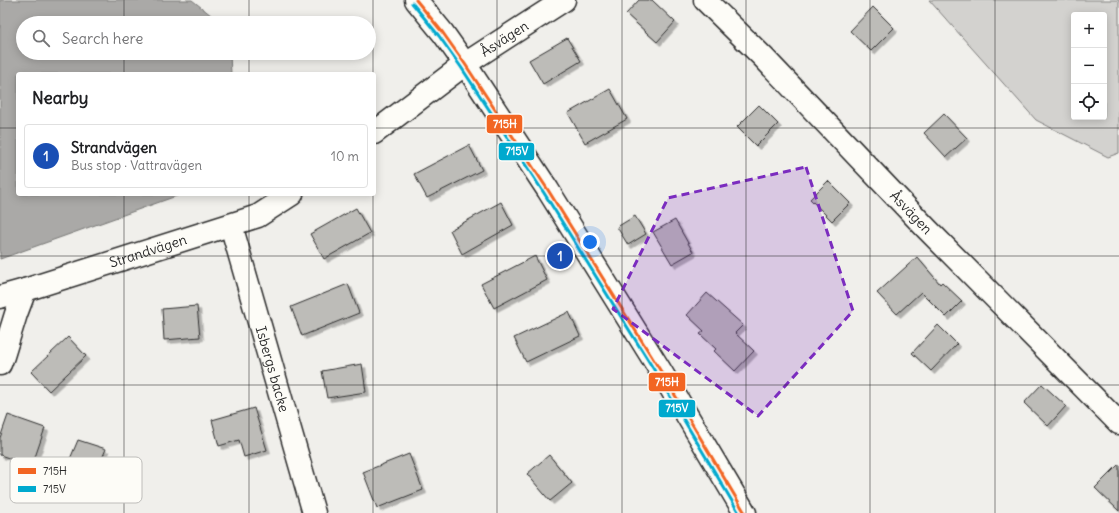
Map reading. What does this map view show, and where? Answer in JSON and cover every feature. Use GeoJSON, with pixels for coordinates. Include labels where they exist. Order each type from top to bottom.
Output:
{"type":"FeatureCollection","features":[{"type":"Feature","properties":{"kind":"street"},"geometry":{"type":"LineString","coordinates":[[416,0],[443,33],[465,64],[548,190],[656,363],[745,513]]}},
{"type":"Feature","properties":{"kind":"street","name":"Åsvägen"},"geometry":{"type":"LineString","coordinates":[[465,64],[564,0]]}},
{"type":"Feature","properties":{"kind":"street","name":"Åsvägen"},"geometry":{"type":"LineString","coordinates":[[705,0],[762,56],[927,229],[1119,423]]}},
{"type":"Feature","properties":{"kind":"street"},"geometry":{"type":"LineString","coordinates":[[376,131],[465,64]]}},
{"type":"Feature","properties":{"kind":"street","name":"Strandvägen"},"geometry":{"type":"LineString","coordinates":[[0,297],[258,216],[289,196]]}},
{"type":"Feature","properties":{"kind":"street","name":"Isbergs backe"},"geometry":{"type":"LineString","coordinates":[[231,225],[314,513]]}},
{"type":"Feature","properties":{"kind":"street"},"geometry":{"type":"LineString","coordinates":[[0,364],[4,356],[16,314],[25,290]]}},
{"type":"Feature","properties":{"kind":"highlighted area"},"geometry":{"type":"Polygon","coordinates":[[[806,167],[853,311],[758,416],[613,309],[668,198],[806,167]]]}},
{"type":"Feature","properties":{"kind":"shaded area"},"geometry":{"type":"Polygon","coordinates":[[[0,0],[192,0],[212,16],[16,16],[16,60],[230,60],[231,72],[16,72],[16,196],[176,196],[0,259],[0,0]]]}},
{"type":"Feature","properties":{"kind":"shaded area"},"geometry":{"type":"Polygon","coordinates":[[[929,0],[1119,0],[1119,153],[1108,157],[1036,120],[929,0]]]}},
{"type":"Feature","properties":{"kind":"building"},"geometry":{"type":"Polygon","coordinates":[[[639,0],[652,0],[675,22],[657,42],[626,14],[639,0]]]}},
{"type":"Feature","properties":{"kind":"building"},"geometry":{"type":"Polygon","coordinates":[[[873,7],[894,28],[871,51],[850,31],[873,7]]]}},
{"type":"Feature","properties":{"kind":"building"},"geometry":{"type":"Polygon","coordinates":[[[567,38],[581,61],[543,84],[529,60],[567,38]]]}},
{"type":"Feature","properties":{"kind":"building"},"geometry":{"type":"Polygon","coordinates":[[[610,89],[627,119],[585,143],[568,113],[610,89]]]}},
{"type":"Feature","properties":{"kind":"building"},"geometry":{"type":"Polygon","coordinates":[[[759,105],[778,124],[756,146],[737,127],[759,105]]]}},
{"type":"Feature","properties":{"kind":"building"},"geometry":{"type":"Polygon","coordinates":[[[944,114],[967,138],[946,157],[924,133],[944,114]]]}},
{"type":"Feature","properties":{"kind":"building"},"geometry":{"type":"Polygon","coordinates":[[[469,145],[482,170],[427,198],[414,174],[469,145]]]}},
{"type":"Feature","properties":{"kind":"building"},"geometry":{"type":"Polygon","coordinates":[[[828,181],[850,203],[832,221],[810,199],[828,181]]]}},
{"type":"Feature","properties":{"kind":"building"},"geometry":{"type":"Polygon","coordinates":[[[501,202],[513,225],[462,254],[450,230],[501,202]]]}},
{"type":"Feature","properties":{"kind":"building"},"geometry":{"type":"Polygon","coordinates":[[[356,208],[370,233],[324,259],[310,234],[356,208]]]}},
{"type":"Feature","properties":{"kind":"building"},"geometry":{"type":"Polygon","coordinates":[[[635,216],[646,234],[628,245],[617,227],[635,216]]]}},
{"type":"Feature","properties":{"kind":"building"},"geometry":{"type":"Polygon","coordinates":[[[675,220],[693,252],[672,264],[653,232],[675,220]]]}},
{"type":"Feature","properties":{"kind":"building"},"geometry":{"type":"Polygon","coordinates":[[[535,256],[547,280],[494,308],[481,284],[535,256]]]}},
{"type":"Feature","properties":{"kind":"building"},"geometry":{"type":"Polygon","coordinates":[[[917,257],[940,284],[942,282],[962,301],[946,317],[921,292],[897,314],[877,293],[917,257]]]}},
{"type":"Feature","properties":{"kind":"building"},"geometry":{"type":"Polygon","coordinates":[[[348,284],[359,313],[302,336],[291,307],[348,284]]]}},
{"type":"Feature","properties":{"kind":"building"},"geometry":{"type":"Polygon","coordinates":[[[707,293],[743,325],[735,333],[754,351],[735,371],[714,351],[716,349],[700,334],[704,331],[687,315],[707,293]]]}},
{"type":"Feature","properties":{"kind":"building"},"geometry":{"type":"Polygon","coordinates":[[[197,306],[200,337],[164,340],[162,309],[197,306]]]}},
{"type":"Feature","properties":{"kind":"building"},"geometry":{"type":"Polygon","coordinates":[[[569,312],[580,336],[526,362],[514,338],[569,312]]]}},
{"type":"Feature","properties":{"kind":"building"},"geometry":{"type":"Polygon","coordinates":[[[938,325],[957,344],[931,371],[912,353],[938,325]]]}},
{"type":"Feature","properties":{"kind":"building"},"geometry":{"type":"Polygon","coordinates":[[[68,337],[86,356],[49,391],[31,372],[68,337]]]}},
{"type":"Feature","properties":{"kind":"building"},"geometry":{"type":"Polygon","coordinates":[[[362,364],[366,392],[327,398],[322,371],[362,364]]]}},
{"type":"Feature","properties":{"kind":"building"},"geometry":{"type":"Polygon","coordinates":[[[1042,384],[1066,406],[1048,426],[1024,403],[1042,384]]]}},
{"type":"Feature","properties":{"kind":"building"},"geometry":{"type":"Polygon","coordinates":[[[254,408],[267,450],[244,457],[239,440],[219,446],[212,420],[254,408]]]}},
{"type":"Feature","properties":{"kind":"building"},"geometry":{"type":"Polygon","coordinates":[[[8,415],[45,428],[35,457],[10,457],[10,458],[0,455],[0,438],[8,415]]]}},
{"type":"Feature","properties":{"kind":"building"},"geometry":{"type":"Polygon","coordinates":[[[78,440],[106,449],[103,457],[71,457],[78,440]]]}},
{"type":"Feature","properties":{"kind":"building"},"geometry":{"type":"Polygon","coordinates":[[[409,454],[423,490],[377,508],[363,472],[409,454]]]}},
{"type":"Feature","properties":{"kind":"building"},"geometry":{"type":"Polygon","coordinates":[[[549,455],[572,483],[550,501],[527,474],[549,455]]]}},
{"type":"Feature","properties":{"kind":"building"},"geometry":{"type":"Polygon","coordinates":[[[1119,464],[1119,511],[1095,488],[1119,464]]]}},
{"type":"Feature","properties":{"kind":"transit line","name":"715H"},"geometry":{"type":"LineString","coordinates":[[416,0],[443,33],[465,64],[548,190],[660,370],[745,513]]}},
{"type":"Feature","properties":{"kind":"transit line","name":"715V"},"geometry":{"type":"LineString","coordinates":[[412,3],[439,36],[461,67],[544,193],[656,373],[739,513]]}},
{"type":"Feature","properties":{"kind":"place","name":"Strandvägen"},"geometry":{"type":"Point","coordinates":[560,256]}}]}
